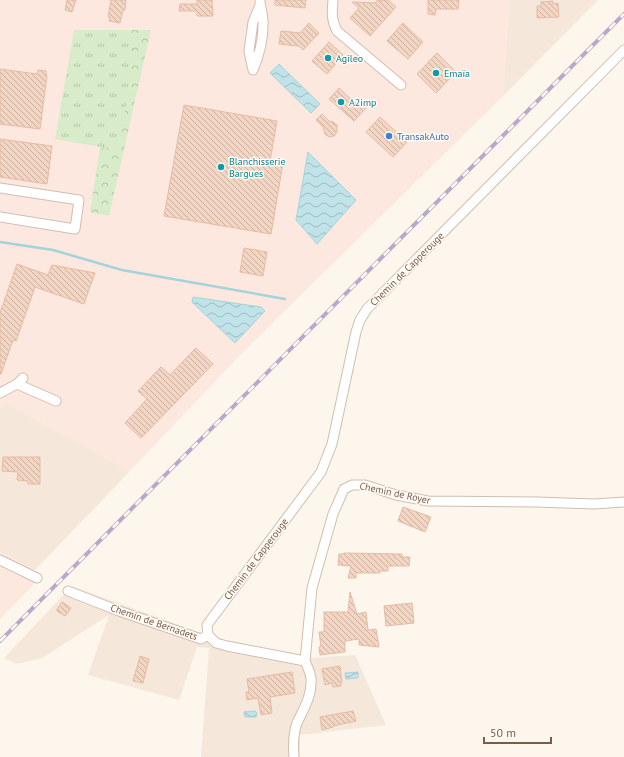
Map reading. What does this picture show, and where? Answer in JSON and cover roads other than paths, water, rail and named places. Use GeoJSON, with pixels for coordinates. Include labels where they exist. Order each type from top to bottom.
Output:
{"type":"FeatureCollection","features":[{"type":"Feature","properties":{"kind":"street"},"geometry":{"type":"LineString","coordinates":[[333,0],[331,14],[337,31],[401,85]]}},
{"type":"Feature","properties":{"kind":"street"},"geometry":{"type":"LineString","coordinates":[[260,3],[264,24],[260,54],[253,70],[249,51],[252,22],[260,3]]}},
{"type":"Feature","properties":{"kind":"street","name":"Chemin de Capperouge"},"geometry":{"type":"LineString","coordinates":[[208,636],[207,626],[321,472],[332,444],[356,332],[360,320],[367,309],[624,50]]}},
{"type":"Feature","properties":{"kind":"street"},"geometry":{"type":"LineString","coordinates":[[0,188],[80,200],[76,228],[0,217]]}},
{"type":"Feature","properties":{"kind":"street"},"geometry":{"type":"LineString","coordinates":[[0,393],[20,381],[56,400]]}},
{"type":"Feature","properties":{"kind":"street","name":"Chemin de Royer"},"geometry":{"type":"LineString","coordinates":[[305,661],[312,588],[333,514],[344,490],[352,485],[365,485],[396,495],[428,501],[594,504],[624,502]]}},
{"type":"Feature","properties":{"kind":"street"},"geometry":{"type":"LineString","coordinates":[[0,560],[37,578]]}},
{"type":"Feature","properties":{"kind":"street","name":"Chemin de Bernadets"},"geometry":{"type":"LineString","coordinates":[[68,591],[119,611],[201,639],[208,636],[216,643],[227,646],[305,661]]}},
{"type":"Feature","properties":{"kind":"street"},"geometry":{"type":"LineString","coordinates":[[294,757],[293,740],[297,724],[307,705],[311,691],[311,677],[305,661]]}},
{"type":"Feature","properties":{"kind":"water"},"geometry":{"type":"Polygon","coordinates":[[[279,64],[320,104],[311,113],[270,73],[279,64]]]}},
{"type":"Feature","properties":{"kind":"water"},"geometry":{"type":"Polygon","coordinates":[[[308,152],[356,200],[317,244],[296,220],[308,152]]]}},
{"type":"Feature","properties":{"kind":"water"},"geometry":{"type":"Polygon","coordinates":[[[193,297],[261,307],[265,311],[235,343],[192,302],[193,297]]]}},
{"type":"Feature","properties":{"kind":"water"},"geometry":{"type":"Polygon","coordinates":[[[358,672],[358,678],[346,679],[345,673],[358,672]]]}},
{"type":"Feature","properties":{"kind":"water"},"geometry":{"type":"Polygon","coordinates":[[[255,711],[257,713],[256,717],[245,717],[244,712],[255,711]]]}},
{"type":"Feature","properties":{"kind":"waterway"},"geometry":{"type":"LineString","coordinates":[[0,242],[53,250],[122,270],[285,299]]}},
{"type":"Feature","properties":{"kind":"railway"},"geometry":{"type":"LineString","coordinates":[[0,641],[624,14]]}},
{"type":"Feature","properties":{"kind":"place","name":"Agileo"},"geometry":{"type":"Point","coordinates":[328,58]}},
{"type":"Feature","properties":{"kind":"place","name":"Emaïa"},"geometry":{"type":"Point","coordinates":[436,73]}},
{"type":"Feature","properties":{"kind":"place","name":"A2imp"},"geometry":{"type":"Point","coordinates":[341,102]}},
{"type":"Feature","properties":{"kind":"place","name":"TransakAuto"},"geometry":{"type":"Point","coordinates":[389,136]}},
{"type":"Feature","properties":{"kind":"place","name":"Blanchisserie Bargues"},"geometry":{"type":"Point","coordinates":[221,167]}}]}
